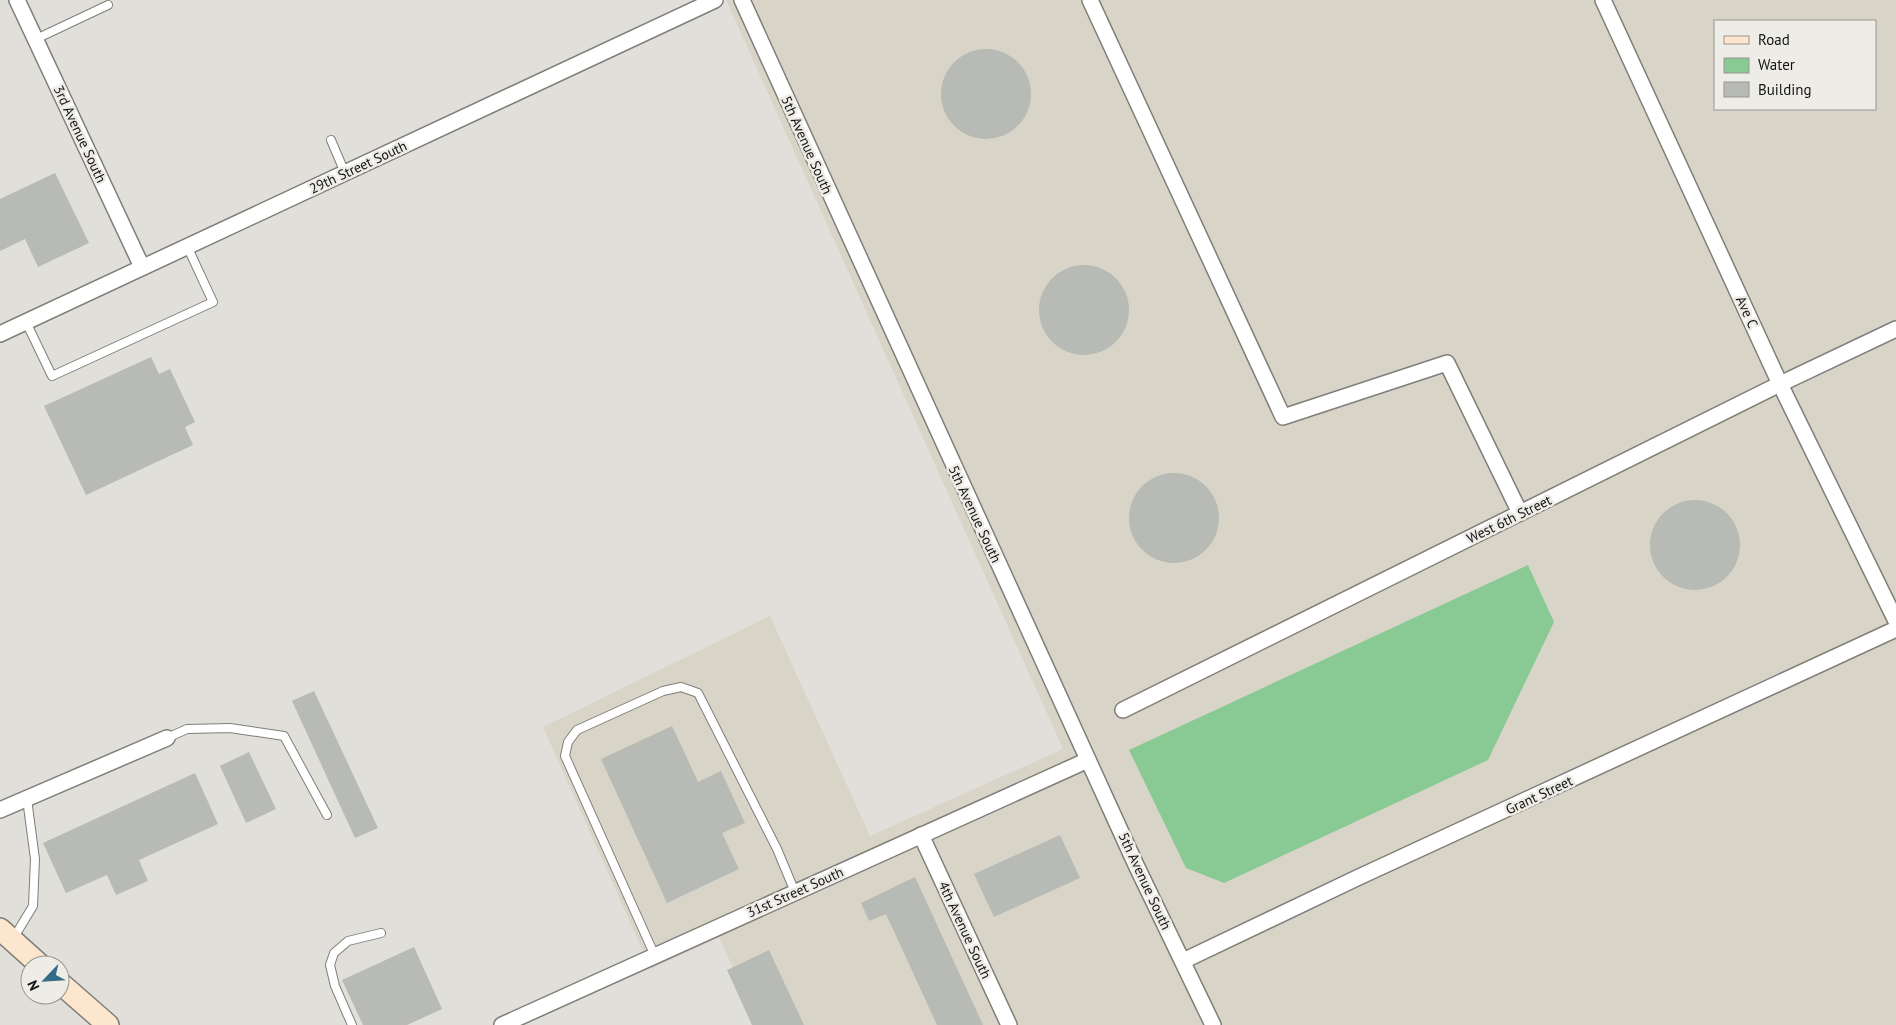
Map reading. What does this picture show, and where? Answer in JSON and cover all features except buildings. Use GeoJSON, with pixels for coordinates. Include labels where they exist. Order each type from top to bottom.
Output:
{"type":"FeatureCollection","features":[{"type":"Feature","properties":{"kind":"main road"},"geometry":{"type":"LineString","coordinates":[[6,935],[29,955]]}},
{"type":"Feature","properties":{"kind":"main road"},"geometry":{"type":"LineString","coordinates":[[70,992],[108,1025]]}},
{"type":"Feature","properties":{"kind":"street","name":"3rd Avenue South"},"geometry":{"type":"LineString","coordinates":[[18,0],[142,267]]}},
{"type":"Feature","properties":{"kind":"street","name":"29th Street South"},"geometry":{"type":"LineString","coordinates":[[0,334],[716,0]]}},
{"type":"Feature","properties":{"kind":"street","name":"5th Avenue South"},"geometry":{"type":"LineString","coordinates":[[742,0],[1088,760],[1213,1025]]}},
{"type":"Feature","properties":{"kind":"street"},"geometry":{"type":"LineString","coordinates":[[1090,0],[1283,417],[1447,362],[1520,513]]}},
{"type":"Feature","properties":{"kind":"street","name":"Ave C"},"geometry":{"type":"LineString","coordinates":[[1603,0],[1780,384],[1896,621]]}},
{"type":"Feature","properties":{"kind":"street","name":"West 6th Street"},"geometry":{"type":"LineString","coordinates":[[1123,710],[1780,384],[1896,329]]}},
{"type":"Feature","properties":{"kind":"street","name":"Grant Street"},"geometry":{"type":"LineString","coordinates":[[1183,962],[1359,877],[1896,628]]}},
{"type":"Feature","properties":{"kind":"street"},"geometry":{"type":"LineString","coordinates":[[0,810],[167,738]]}},
{"type":"Feature","properties":{"kind":"street","name":"31st Street South"},"geometry":{"type":"LineString","coordinates":[[502,1025],[1088,760]]}},
{"type":"Feature","properties":{"kind":"street","name":"4th Avenue South"},"geometry":{"type":"LineString","coordinates":[[920,835],[1009,1025]]}},
{"type":"Feature","properties":{"kind":"lane"},"geometry":{"type":"LineString","coordinates":[[36,39],[108,5]]}},
{"type":"Feature","properties":{"kind":"lane"},"geometry":{"type":"LineString","coordinates":[[331,140],[345,173]]}},
{"type":"Feature","properties":{"kind":"lane"},"geometry":{"type":"LineString","coordinates":[[26,322],[52,376],[213,302],[187,246]]}},
{"type":"Feature","properties":{"kind":"lane"},"geometry":{"type":"LineString","coordinates":[[655,956],[565,756],[568,742],[577,730],[663,691],[681,687],[698,693],[777,849],[795,892]]}},
{"type":"Feature","properties":{"kind":"lane"},"geometry":{"type":"LineString","coordinates":[[167,738],[187,729],[230,728],[284,736],[327,815]]}},
{"type":"Feature","properties":{"kind":"lane"},"geometry":{"type":"LineString","coordinates":[[6,935],[33,906],[35,859],[27,799]]}},
{"type":"Feature","properties":{"kind":"lane"},"geometry":{"type":"LineString","coordinates":[[352,1025],[335,986],[330,965],[334,954],[348,941],[381,933]]}},
{"type":"Feature","properties":{"kind":"shaded area"},"geometry":{"type":"Polygon","coordinates":[[[726,0],[1896,0],[1896,1025],[759,1025],[719,937],[651,969],[543,727],[770,616],[870,836],[1063,749],[726,0]]]}},
{"type":"Feature","properties":{"kind":"water"},"geometry":{"type":"Polygon","coordinates":[[[1528,565],[1554,622],[1488,760],[1224,883],[1186,868],[1129,750],[1528,565]]]}}]}
